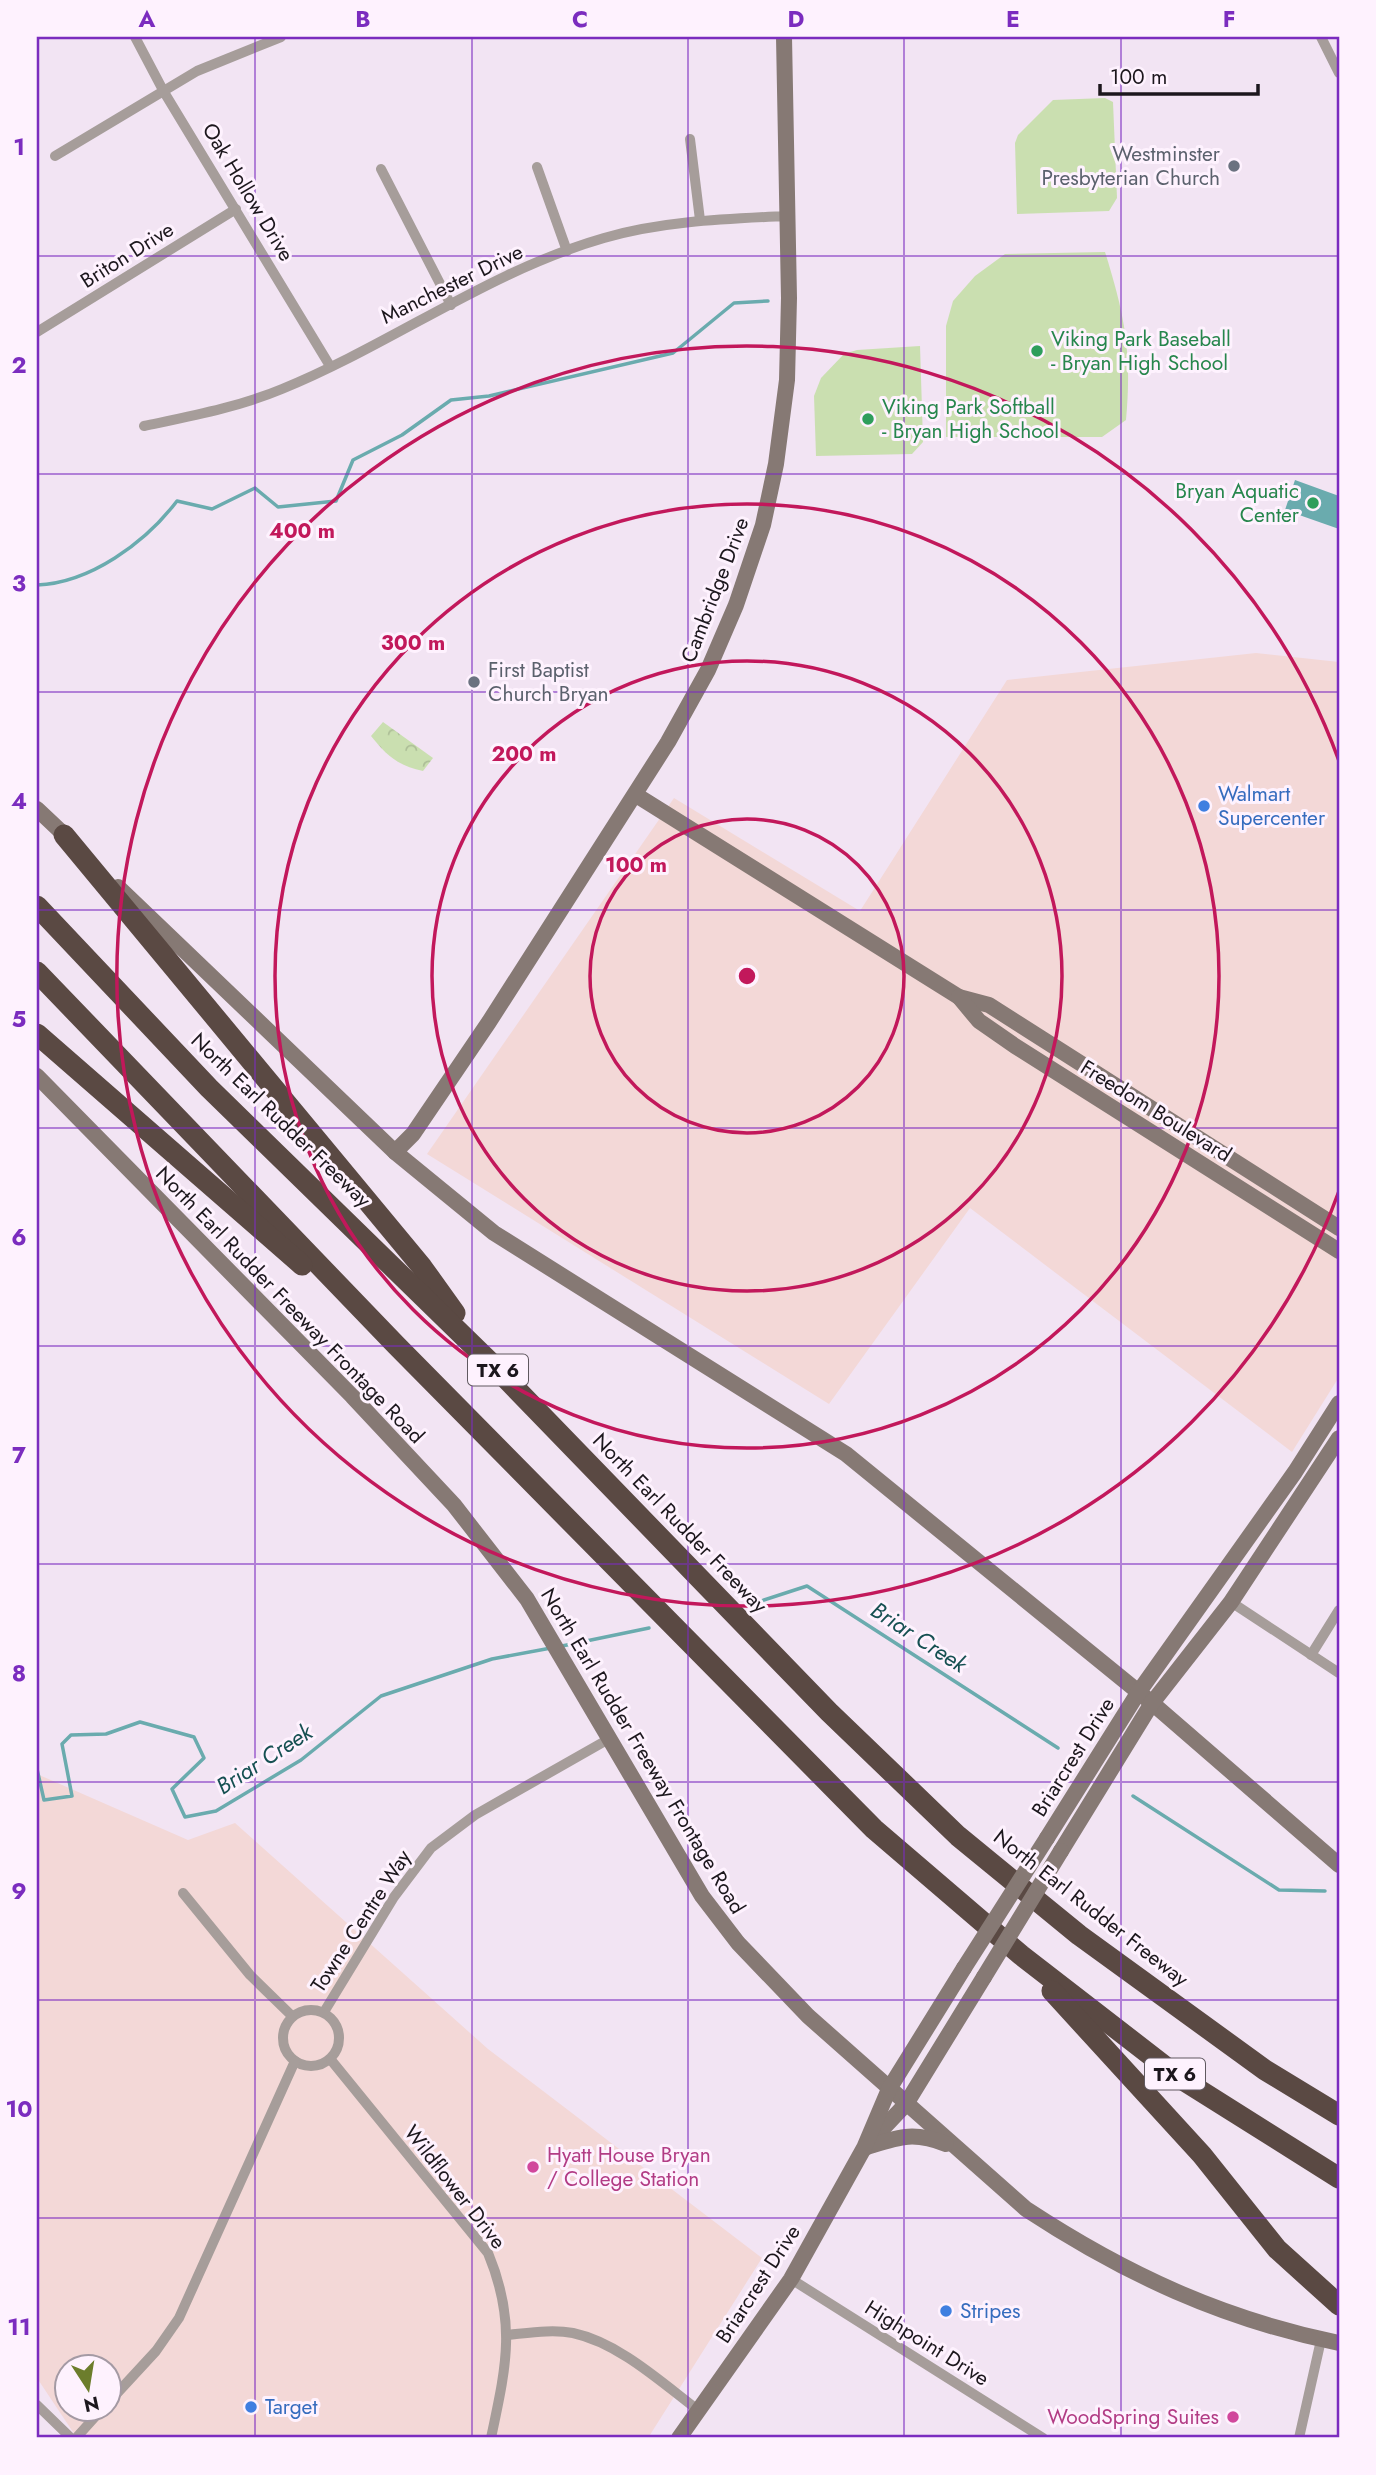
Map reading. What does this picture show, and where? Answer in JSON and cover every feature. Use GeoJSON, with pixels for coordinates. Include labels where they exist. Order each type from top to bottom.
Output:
{"type":"FeatureCollection","features":[{"type":"Feature","properties":{"kind":"highway"},"geometry":{"type":"LineString","coordinates":[[64,835],[422,1267],[491,1363]]}},
{"type":"Feature","properties":{"kind":"highway","name":"North Earl Rudder Freeway"},"geometry":{"type":"LineString","coordinates":[[37,906],[209,1088],[491,1363],[829,1712],[958,1836],[1090,1943],[1265,2070],[1339,2115]]}},
{"type":"Feature","properties":{"kind":"highway","name":"TX 6"},"geometry":{"type":"LineString","coordinates":[[37,972],[396,1345],[874,1829],[1021,1955],[1180,2078],[1339,2178]]}},
{"type":"Feature","properties":{"kind":"highway"},"geometry":{"type":"LineString","coordinates":[[37,1034],[396,1345]]}},
{"type":"Feature","properties":{"kind":"highway"},"geometry":{"type":"LineString","coordinates":[[1021,1955],[1202,2155],[1278,2249],[1339,2305]]}},
{"type":"Feature","properties":{"kind":"main road","name":"Cambridge Drive"},"geometry":{"type":"LineString","coordinates":[[395,1152],[412,1134],[481,1033],[636,794],[708,670],[736,605],[763,525],[776,464],[787,380],[784,37]]}},
{"type":"Feature","properties":{"kind":"main road","name":"Freedom Boulevard"},"geometry":{"type":"LineString","coordinates":[[636,794],[958,997],[979,1021],[1339,1251]]}},
{"type":"Feature","properties":{"kind":"main road"},"geometry":{"type":"LineString","coordinates":[[37,809],[395,1152],[494,1233],[846,1454],[1152,1703],[1339,1865]]}},
{"type":"Feature","properties":{"kind":"main road","name":"Freedom Boulevard"},"geometry":{"type":"LineString","coordinates":[[958,997],[989,1005],[1339,1228]]}},
{"type":"Feature","properties":{"kind":"main road"},"geometry":{"type":"LineString","coordinates":[[1078,1086],[1089,1069]]}},
{"type":"Feature","properties":{"kind":"main road","name":"North Earl Rudder Freeway Frontage Road"},"geometry":{"type":"LineString","coordinates":[[37,1076],[352,1396],[454,1505],[527,1599],[567,1665],[607,1740],[702,1896],[738,1943],[808,2016],[1026,2209],[1122,2267],[1197,2302],[1321,2340],[1339,2343]]}},
{"type":"Feature","properties":{"kind":"main road"},"geometry":{"type":"LineString","coordinates":[[1170,1144],[1180,1127]]}},
{"type":"Feature","properties":{"kind":"main road"},"geometry":{"type":"LineString","coordinates":[[1248,1194],[1259,1177]]}},
{"type":"Feature","properties":{"kind":"main road","name":"Briarcrest Drive"},"geometry":{"type":"LineString","coordinates":[[679,2438],[791,2279],[864,2148],[890,2089],[1138,1693],[1295,1472],[1339,1403]]}},
{"type":"Feature","properties":{"kind":"main road","name":"Briarcrest Drive"},"geometry":{"type":"LineString","coordinates":[[864,2148],[906,2104],[1152,1703],[1231,1602],[1339,1438]]}},
{"type":"Feature","properties":{"kind":"main road"},"geometry":{"type":"LineString","coordinates":[[864,2148],[904,2136],[924,2135],[957,2148]]}},
{"type":"Feature","properties":{"kind":"street","name":"Oak Hollow Drive"},"geometry":{"type":"LineString","coordinates":[[135,37],[164,92],[330,366]]}},
{"type":"Feature","properties":{"kind":"street"},"geometry":{"type":"LineString","coordinates":[[55,156],[221,59],[281,37]]}},
{"type":"Feature","properties":{"kind":"street"},"geometry":{"type":"LineString","coordinates":[[1321,37],[1339,73]]}},
{"type":"Feature","properties":{"kind":"street"},"geometry":{"type":"LineString","coordinates":[[690,139],[700,220]]}},
{"type":"Feature","properties":{"kind":"street"},"geometry":{"type":"LineString","coordinates":[[537,167],[567,251]]}},
{"type":"Feature","properties":{"kind":"street"},"geometry":{"type":"LineString","coordinates":[[381,169],[451,304]]}},
{"type":"Feature","properties":{"kind":"street","name":"Briton Drive"},"geometry":{"type":"LineString","coordinates":[[38,333],[236,209]]}},
{"type":"Feature","properties":{"kind":"street","name":"Manchester Drive"},"geometry":{"type":"LineString","coordinates":[[144,426],[261,397],[330,366],[451,304],[567,251],[604,238],[700,220],[787,216]]}},
{"type":"Feature","properties":{"kind":"street"},"geometry":{"type":"LineString","coordinates":[[1231,1602],[1339,1673]]}},
{"type":"Feature","properties":{"kind":"street"},"geometry":{"type":"LineString","coordinates":[[1311,1655],[1339,1610]]}},
{"type":"Feature","properties":{"kind":"street","name":"Towne Centre Way"},"geometry":{"type":"LineString","coordinates":[[324,2012],[394,1897],[432,1848],[475,1815],[607,1740]]}},
{"type":"Feature","properties":{"kind":"street"},"geometry":{"type":"LineString","coordinates":[[183,1893],[243,1967],[292,2016]]}},
{"type":"Feature","properties":{"kind":"street"},"geometry":{"type":"LineString","coordinates":[[303,2010],[324,2012],[333,2020],[339,2037],[331,2060],[317,2067],[295,2060],[287,2052],[284,2026],[292,2016],[303,2010]]}},
{"type":"Feature","properties":{"kind":"street"},"geometry":{"type":"LineString","coordinates":[[122,2388],[156,2351],[179,2318],[295,2060]]}},
{"type":"Feature","properties":{"kind":"street","name":"Wildflower Drive"},"geometry":{"type":"LineString","coordinates":[[331,2060],[488,2253],[496,2273],[508,2335],[504,2378],[491,2438]]}},
{"type":"Feature","properties":{"kind":"street","name":"Highpoint Drive"},"geometry":{"type":"LineString","coordinates":[[791,2279],[1042,2438]]}},
{"type":"Feature","properties":{"kind":"street"},"geometry":{"type":"LineString","coordinates":[[508,2335],[573,2333],[597,2343],[646,2371],[698,2410]]}},
{"type":"Feature","properties":{"kind":"street"},"geometry":{"type":"LineString","coordinates":[[1299,2438],[1321,2340]]}},
{"type":"Feature","properties":{"kind":"street"},"geometry":{"type":"LineString","coordinates":[[37,2405],[73,2438],[90,2422]]}},
{"type":"Feature","properties":{"kind":"shaded area"},"geometry":{"type":"Polygon","coordinates":[[[1256,653],[1339,662],[1339,1377],[1292,1452],[970,1208],[829,1404],[427,1154],[674,798],[860,911],[1007,680],[1256,653]]]}},
{"type":"Feature","properties":{"kind":"shaded area"},"geometry":{"type":"Polygon","coordinates":[[[37,1774],[188,1840],[235,1823],[488,2049],[762,2258],[648,2438],[77,2438],[66,2422],[122,2422],[122,2352],[52,2352],[52,2400],[37,2378],[37,1774]]]}},
{"type":"Feature","properties":{"kind":"green space"},"geometry":{"type":"Polygon","coordinates":[[[1105,98],[1113,102],[1117,198],[1109,211],[1017,214],[1015,143],[1018,135],[1053,100],[1105,98]]]}},
{"type":"Feature","properties":{"kind":"green space","name":"Viking Park Baseball - Bryan High School"},"geometry":{"type":"Polygon","coordinates":[[[1105,252],[1118,296],[1125,335],[1128,374],[1126,420],[1102,437],[946,437],[946,326],[953,301],[975,276],[1005,254],[1105,252]]]}},
{"type":"Feature","properties":{"kind":"green space","name":"Viking Park Softball - Bryan High School"},"geometry":{"type":"Polygon","coordinates":[[[920,346],[923,442],[912,454],[816,456],[814,396],[821,378],[844,354],[857,350],[920,346]]]}},
{"type":"Feature","properties":{"kind":"green space"},"geometry":{"type":"Polygon","coordinates":[[[383,722],[433,758],[423,771],[393,759],[371,736],[383,722]]]}},
{"type":"Feature","properties":{"kind":"water","name":"Bryan Aquatic Center"},"geometry":{"type":"Polygon","coordinates":[[[1295,480],[1339,496],[1339,529],[1285,510],[1295,480]]]}},
{"type":"Feature","properties":{"kind":"waterway"},"geometry":{"type":"LineString","coordinates":[[37,585],[77,577],[115,558],[149,532],[177,501],[212,509],[255,488],[278,507],[336,501],[353,460],[402,435],[451,400],[489,396],[673,353],[734,303],[768,301]]}},
{"type":"Feature","properties":{"kind":"waterway","name":"Briar Creek"},"geometry":{"type":"LineString","coordinates":[[755,1603],[807,1586],[1058,1748]]}},
{"type":"Feature","properties":{"kind":"waterway","name":"Briar Creek"},"geometry":{"type":"LineString","coordinates":[[562,1646],[649,1628]]}},
{"type":"Feature","properties":{"kind":"waterway","name":"Briar Creek"},"geometry":{"type":"LineString","coordinates":[[37,1769],[44,1800],[72,1796],[62,1744],[71,1735],[106,1734],[140,1722],[194,1737],[204,1758],[172,1789],[185,1817],[216,1811],[301,1760],[381,1696],[492,1659],[551,1648]]}},
{"type":"Feature","properties":{"kind":"waterway","name":"Briar Creek"},"geometry":{"type":"LineString","coordinates":[[1133,1796],[1279,1890],[1325,1891]]}},
{"type":"Feature","properties":{"kind":"place","name":"Westminster Presbyterian Church"},"geometry":{"type":"Point","coordinates":[1234,166]}},
{"type":"Feature","properties":{"kind":"place","name":"Viking Park Baseball - Bryan High School"},"geometry":{"type":"Point","coordinates":[1037,351]}},
{"type":"Feature","properties":{"kind":"place","name":"Viking Park Softball - Bryan High School"},"geometry":{"type":"Point","coordinates":[868,419]}},
{"type":"Feature","properties":{"kind":"place","name":"Bryan Aquatic Center"},"geometry":{"type":"Point","coordinates":[1313,503]}},
{"type":"Feature","properties":{"kind":"place","name":"First Baptist Church Bryan"},"geometry":{"type":"Point","coordinates":[474,682]}},
{"type":"Feature","properties":{"kind":"place","name":"Walmart Supercenter"},"geometry":{"type":"Point","coordinates":[1204,806]}},
{"type":"Feature","properties":{"kind":"place","name":"Hyatt House Bryan / College Station"},"geometry":{"type":"Point","coordinates":[533,2167]}},
{"type":"Feature","properties":{"kind":"place","name":"Stripes"},"geometry":{"type":"Point","coordinates":[946,2311]}},
{"type":"Feature","properties":{"kind":"place","name":"Target"},"geometry":{"type":"Point","coordinates":[251,2407]}},
{"type":"Feature","properties":{"kind":"place","name":"WoodSpring Suites"},"geometry":{"type":"Point","coordinates":[1233,2417]}}]}
